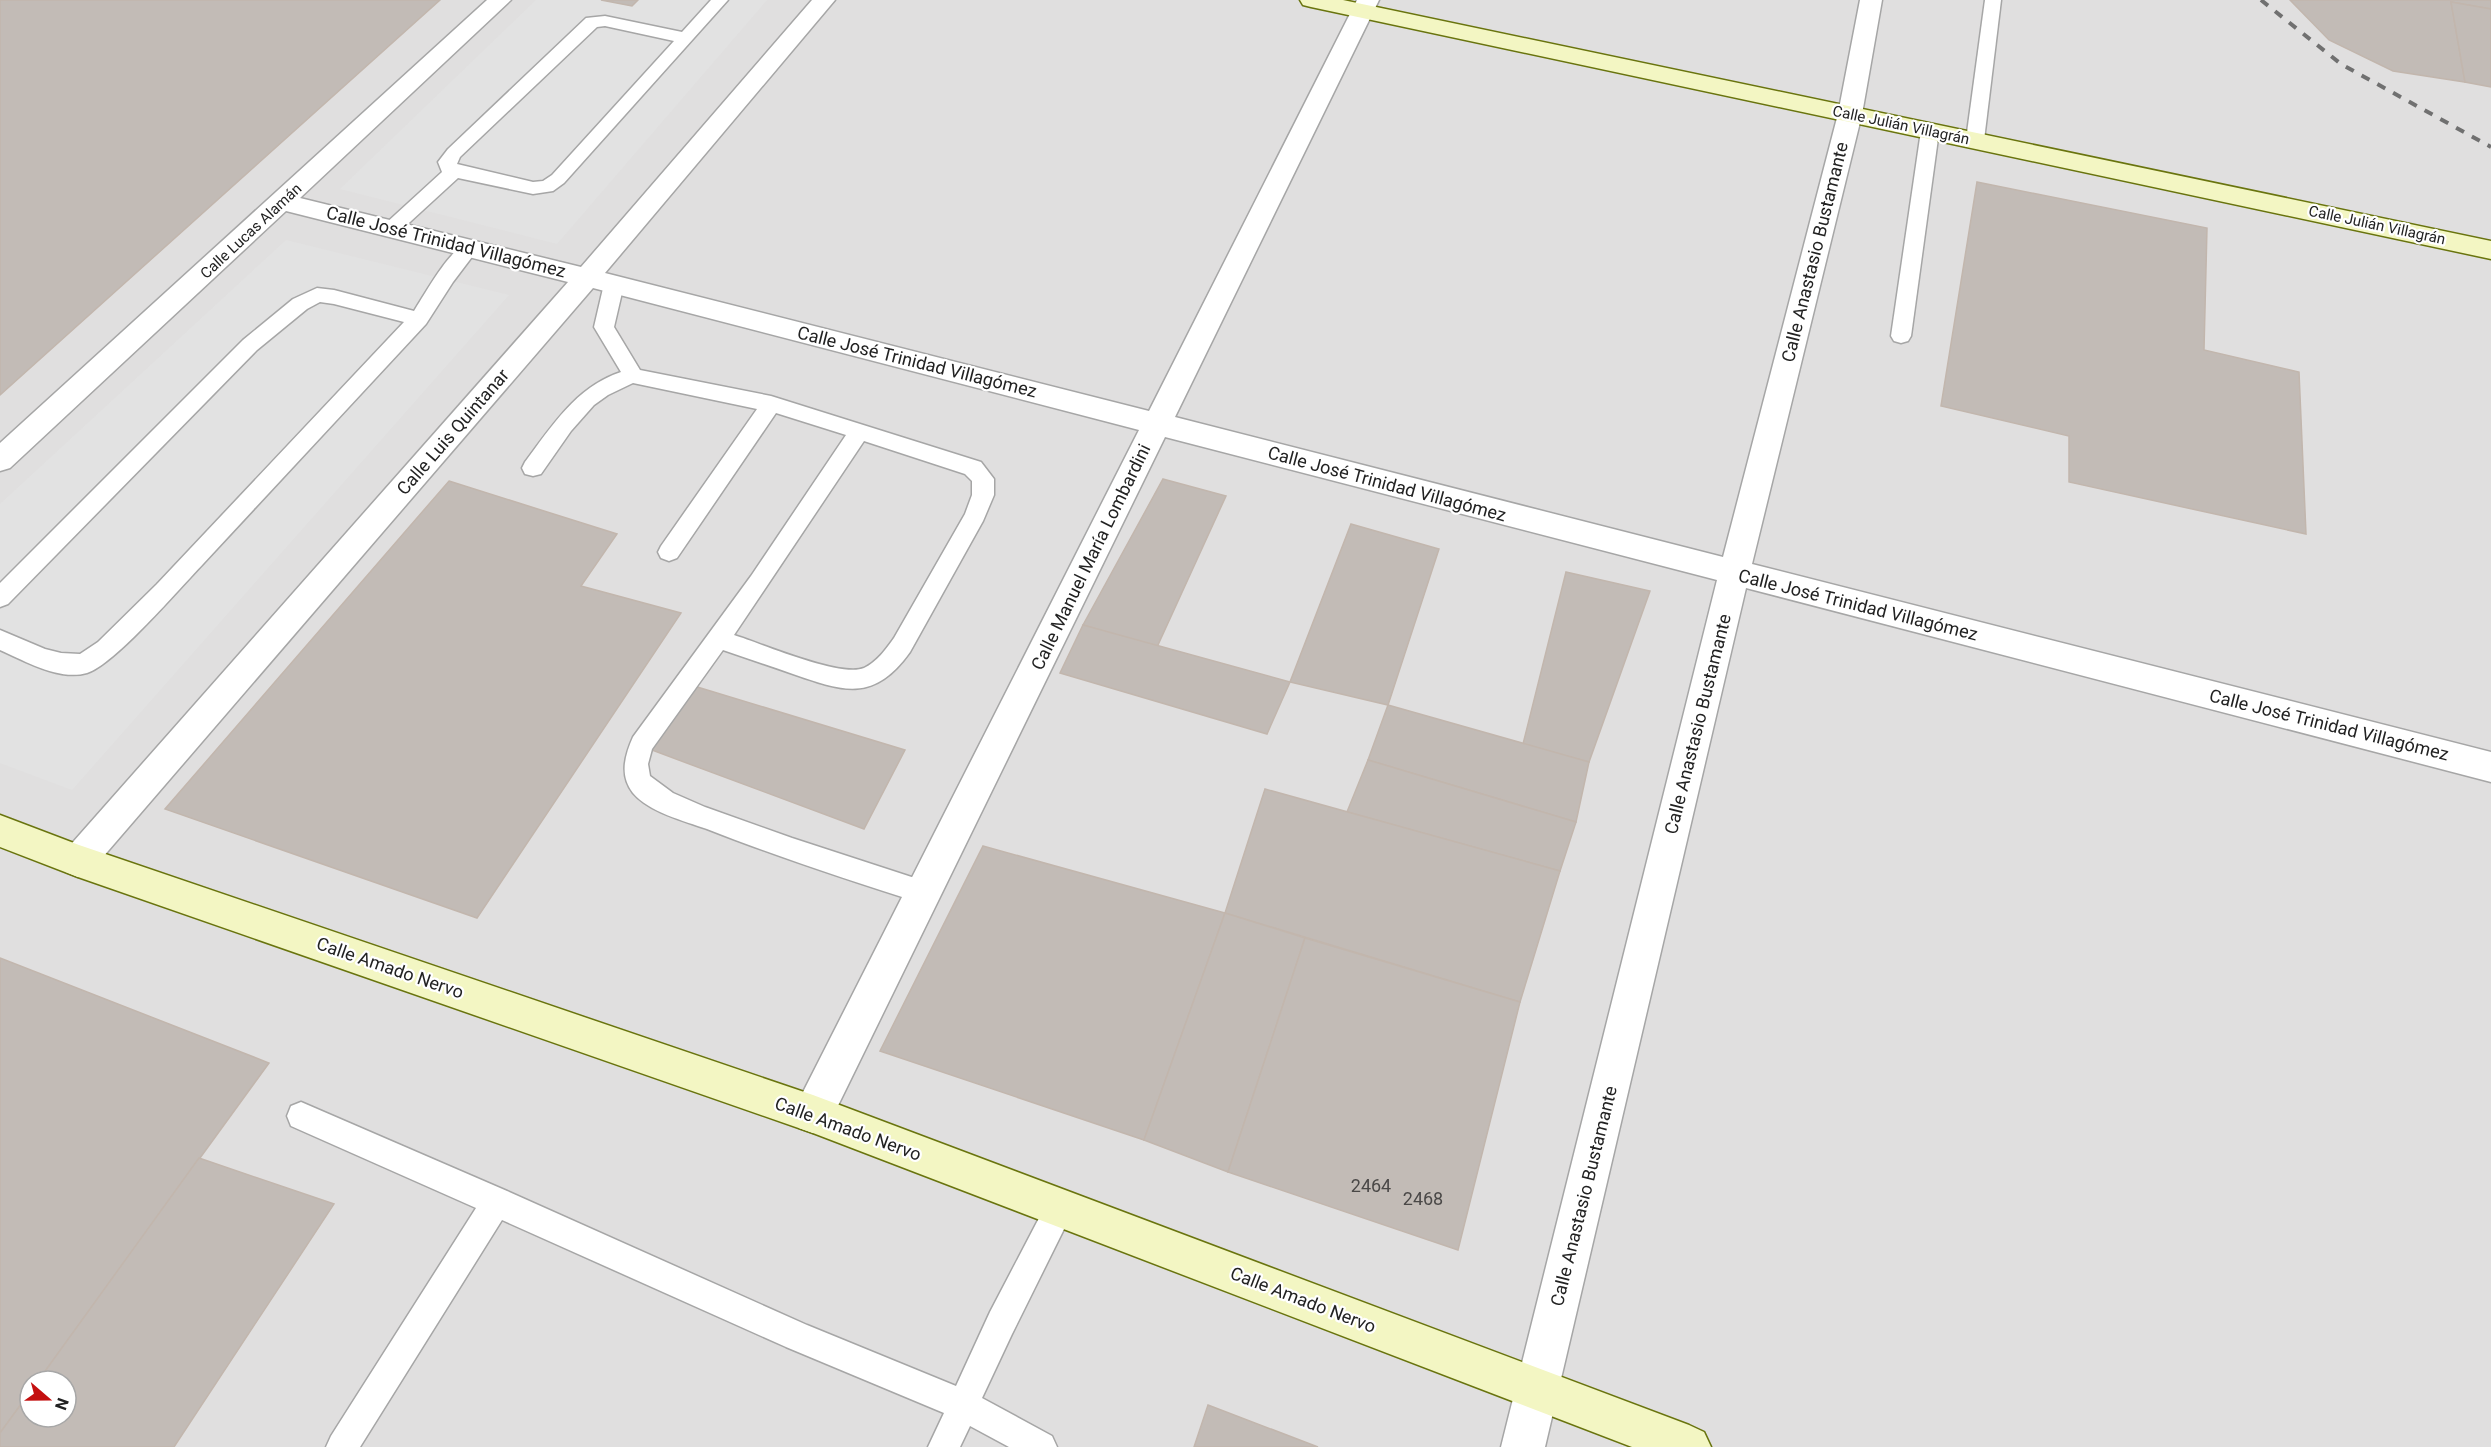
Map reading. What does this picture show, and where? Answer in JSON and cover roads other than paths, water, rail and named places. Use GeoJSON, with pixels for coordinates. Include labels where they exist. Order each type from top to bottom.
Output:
{"type":"FeatureCollection","features":[{"type":"Feature","properties":{"kind":"street","name":"Calle Lucas Alamán"},"geometry":{"type":"LineString","coordinates":[[0,460],[500,0]]}},
{"type":"Feature","properties":{"kind":"street","name":"Calle Luis Quintanar"},"geometry":{"type":"LineString","coordinates":[[78,861],[601,281],[824,0]]}},
{"type":"Feature","properties":{"kind":"street","name":"Calle Julián Villagrán"},"geometry":{"type":"LineString","coordinates":[[1311,0],[1365,6],[1850,114],[2491,250]]}},
{"type":"Feature","properties":{"kind":"street","name":"Calle Anastasio Bustamante"},"geometry":{"type":"LineString","coordinates":[[1523,1447],[1734,574],[1850,114],[1871,0]]}},
{"type":"Feature","properties":{"kind":"street","name":"Calle Manuel María Lombardini"},"geometry":{"type":"LineString","coordinates":[[813,1114],[1365,6]]}},
{"type":"Feature","properties":{"kind":"street","name":"Calle José Trinidad Villagómez"},"geometry":{"type":"LineString","coordinates":[[283,202],[601,281],[2491,767]]}},
{"type":"Feature","properties":{"kind":"street","name":"Calle Amado Nervo"},"geometry":{"type":"LineString","coordinates":[[0,831],[78,861],[813,1114],[1689,1447]]}},
{"type":"Feature","properties":{"kind":"lane"},"geometry":{"type":"LineString","coordinates":[[685,38],[605,21],[592,22],[454,153],[447,162],[448,167],[454,171],[533,188],[547,187],[558,179],[720,0]]}},
{"type":"Feature","properties":{"kind":"lane"},"geometry":{"type":"LineString","coordinates":[[1975,140],[1993,0]]}},
{"type":"Feature","properties":{"kind":"lane"},"geometry":{"type":"LineString","coordinates":[[1901,336],[1930,131]]}},
{"type":"Feature","properties":{"kind":"lane"},"geometry":{"type":"LineString","coordinates":[[391,229],[454,171]]}},
{"type":"Feature","properties":{"kind":"lane"},"geometry":{"type":"LineString","coordinates":[[0,640],[41,658],[61,663],[84,664],[106,649],[157,599],[419,319],[446,277],[468,249]]}},
{"type":"Feature","properties":{"kind":"lane"},"geometry":{"type":"LineString","coordinates":[[601,281],[604,327],[633,376]]}},
{"type":"Feature","properties":{"kind":"lane"},"geometry":{"type":"LineString","coordinates":[[0,598],[250,345],[300,304],[317,295],[334,297],[419,319]]}},
{"type":"Feature","properties":{"kind":"lane"},"geometry":{"type":"LineString","coordinates":[[533,468],[584,403],[598,390],[615,380],[633,376],[771,404],[951,460],[973,468],[983,479],[983,495],[975,515],[902,645],[891,660],[874,674],[857,680],[835,679],[719,639]]}},
{"type":"Feature","properties":{"kind":"lane"},"geometry":{"type":"LineString","coordinates":[[669,552],[771,404]]}},
{"type":"Feature","properties":{"kind":"lane"},"geometry":{"type":"LineString","coordinates":[[858,432],[719,639],[642,744],[635,763],[641,784],[663,800],[781,847],[924,892]]}},
{"type":"Feature","properties":{"kind":"lane"},"geometry":{"type":"LineString","coordinates":[[301,1116],[723,1303],[963,1405],[1041,1447]]}},
{"type":"Feature","properties":{"kind":"lane"},"geometry":{"type":"LineString","coordinates":[[342,1447],[497,1201]]}},
{"type":"Feature","properties":{"kind":"lane"},"geometry":{"type":"LineString","coordinates":[[944,1447],[1059,1209]]}},
{"type":"Feature","properties":{"kind":"railway"},"geometry":{"type":"LineString","coordinates":[[2261,0],[2341,64],[2491,147]]}}]}
